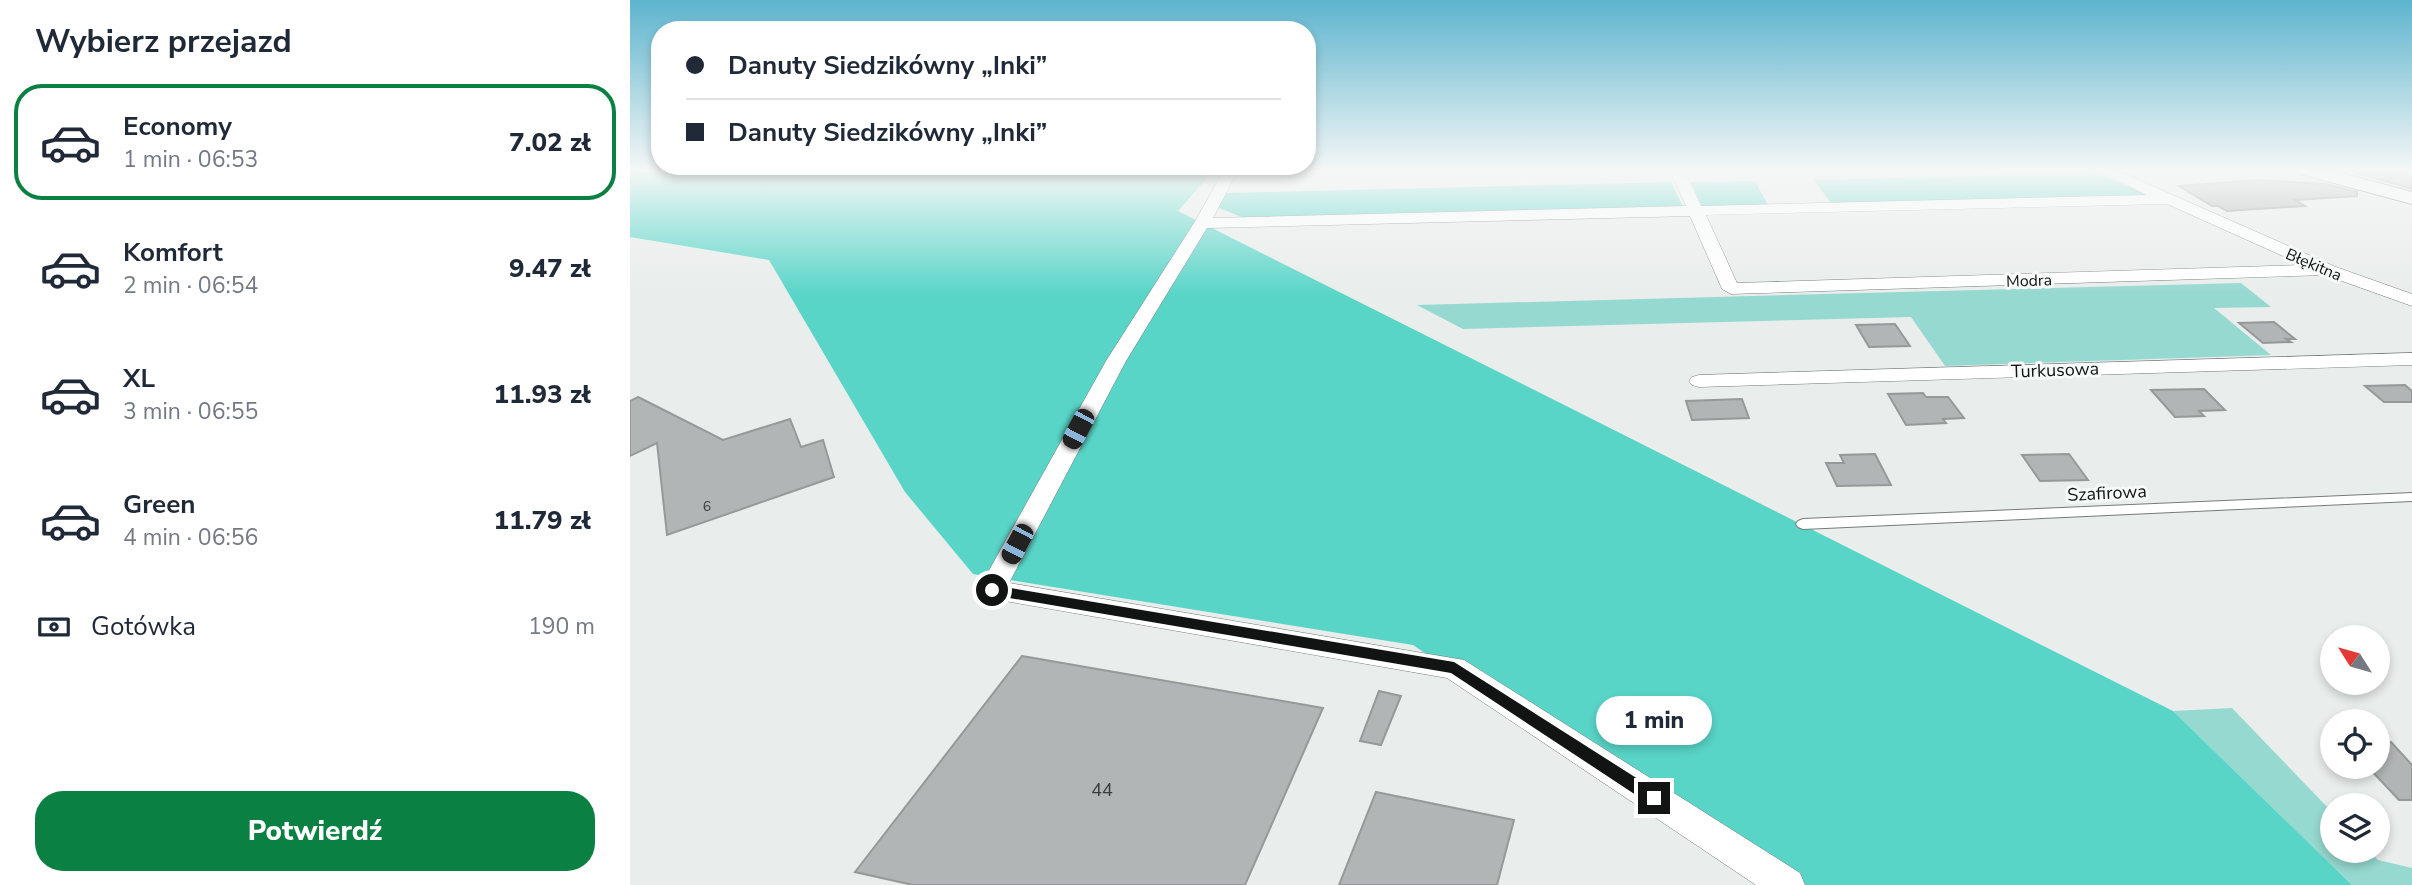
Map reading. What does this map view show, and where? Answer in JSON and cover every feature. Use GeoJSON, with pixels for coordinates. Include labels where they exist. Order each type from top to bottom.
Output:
{"type":"FeatureCollection","features":[{"type":"Feature","properties":{"kind":"street"},"geometry":{"type":"LineString","coordinates":[[1208,211],[1115,360],[992,590],[1454,668],[1787,885]]}},
{"type":"Feature","properties":{"kind":"street"},"geometry":{"type":"LineString","coordinates":[[1202,223],[1683,211]]}},
{"type":"Feature","properties":{"kind":"street","name":"Modra"},"geometry":{"type":"LineString","coordinates":[[1695,211],[1731,289],[2327,270]]}},
{"type":"Feature","properties":{"kind":"street","name":"Błękitna"},"geometry":{"type":"LineString","coordinates":[[2196,211],[2327,270],[2412,300]]}},
{"type":"Feature","properties":{"kind":"street","name":"Turkusowa"},"geometry":{"type":"LineString","coordinates":[[1699,381],[2412,359]]}},
{"type":"Feature","properties":{"kind":"lane","name":"Szafirowa"},"geometry":{"type":"LineString","coordinates":[[1802,524],[2412,497]]}},
{"type":"Feature","properties":{"kind":"shaded area"},"geometry":{"type":"Polygon","coordinates":[[[630,211],[1179,211],[2173,711],[2320,854],[2320,863],[2329,863],[2352,885],[1768,885],[1413,645],[973,574],[905,492],[769,260],[630,237],[630,211]]]}},
{"type":"Feature","properties":{"kind":"shaded area"},"geometry":{"type":"Polygon","coordinates":[[[1228,211],[1511,211],[1244,218],[1228,211]]]}},
{"type":"Feature","properties":{"kind":"shaded area"},"geometry":{"type":"Polygon","coordinates":[[[2241,283],[2271,307],[2214,308],[2271,355],[1945,366],[1911,317],[1463,329],[1417,305],[2241,283]]]}},
{"type":"Feature","properties":{"kind":"shaded area"},"geometry":{"type":"Polygon","coordinates":[[[2232,708],[2320,799],[2320,854],[2173,711],[2232,708]]]}},
{"type":"Feature","properties":{"kind":"shaded area"},"geometry":{"type":"Polygon","coordinates":[[[2329,863],[2390,863],[2412,868],[2412,885],[2352,885],[2329,863]]]}},
{"type":"Feature","properties":{"kind":"building"},"geometry":{"type":"Polygon","coordinates":[[[2274,322],[2295,339],[2286,339],[2291,342],[2263,343],[2239,323],[2274,322]]]}},
{"type":"Feature","properties":{"kind":"building"},"geometry":{"type":"Polygon","coordinates":[[[1895,324],[1910,346],[1869,347],[1856,325],[1895,324]]]}},
{"type":"Feature","properties":{"kind":"building"},"geometry":{"type":"Polygon","coordinates":[[[2405,385],[2412,391],[2412,402],[2384,402],[2365,386],[2405,385]]]}},
{"type":"Feature","properties":{"kind":"building"},"geometry":{"type":"Polygon","coordinates":[[[2204,389],[2225,410],[2199,411],[2204,416],[2175,417],[2151,390],[2204,389]]]}},
{"type":"Feature","properties":{"kind":"building"},"geometry":{"type":"Polygon","coordinates":[[[1923,393],[1926,397],[1948,397],[1964,418],[1943,419],[1946,423],[1906,425],[1888,394],[1923,393]]]}},
{"type":"Feature","properties":{"kind":"building"},"geometry":{"type":"Polygon","coordinates":[[[638,397],[723,440],[790,419],[801,447],[823,440],[834,477],[667,535],[657,443],[630,456],[630,401],[638,397]]]}},
{"type":"Feature","properties":{"kind":"building"},"geometry":{"type":"Polygon","coordinates":[[[1742,399],[1749,418],[1692,420],[1686,401],[1742,399]]]}},
{"type":"Feature","properties":{"kind":"building"},"geometry":{"type":"Polygon","coordinates":[[[1875,454],[1891,485],[1837,486],[1826,463],[1844,463],[1840,455],[1875,454]]]}},
{"type":"Feature","properties":{"kind":"building"},"geometry":{"type":"Polygon","coordinates":[[[2069,454],[2088,480],[2040,481],[2022,455],[2069,454]]]}},
{"type":"Feature","properties":{"kind":"building"},"geometry":{"type":"Polygon","coordinates":[[[1022,656],[1323,708],[1245,885],[913,885],[855,872],[1022,656]]]}},
{"type":"Feature","properties":{"kind":"building"},"geometry":{"type":"Polygon","coordinates":[[[1379,691],[1401,696],[1381,745],[1360,741],[1379,691]]]}},
{"type":"Feature","properties":{"kind":"building"},"geometry":{"type":"Polygon","coordinates":[[[2390,742],[2412,765],[2412,800],[2399,800],[2379,779],[2390,779],[2390,742]]]}},
{"type":"Feature","properties":{"kind":"building"},"geometry":{"type":"Polygon","coordinates":[[[1376,792],[1514,820],[1497,885],[1339,885],[1376,792]]]}},
{"type":"Feature","properties":{"kind":"route"},"geometry":{"type":"LineString","coordinates":[[992,590],[1454,668],[1654,798]]}}]}
